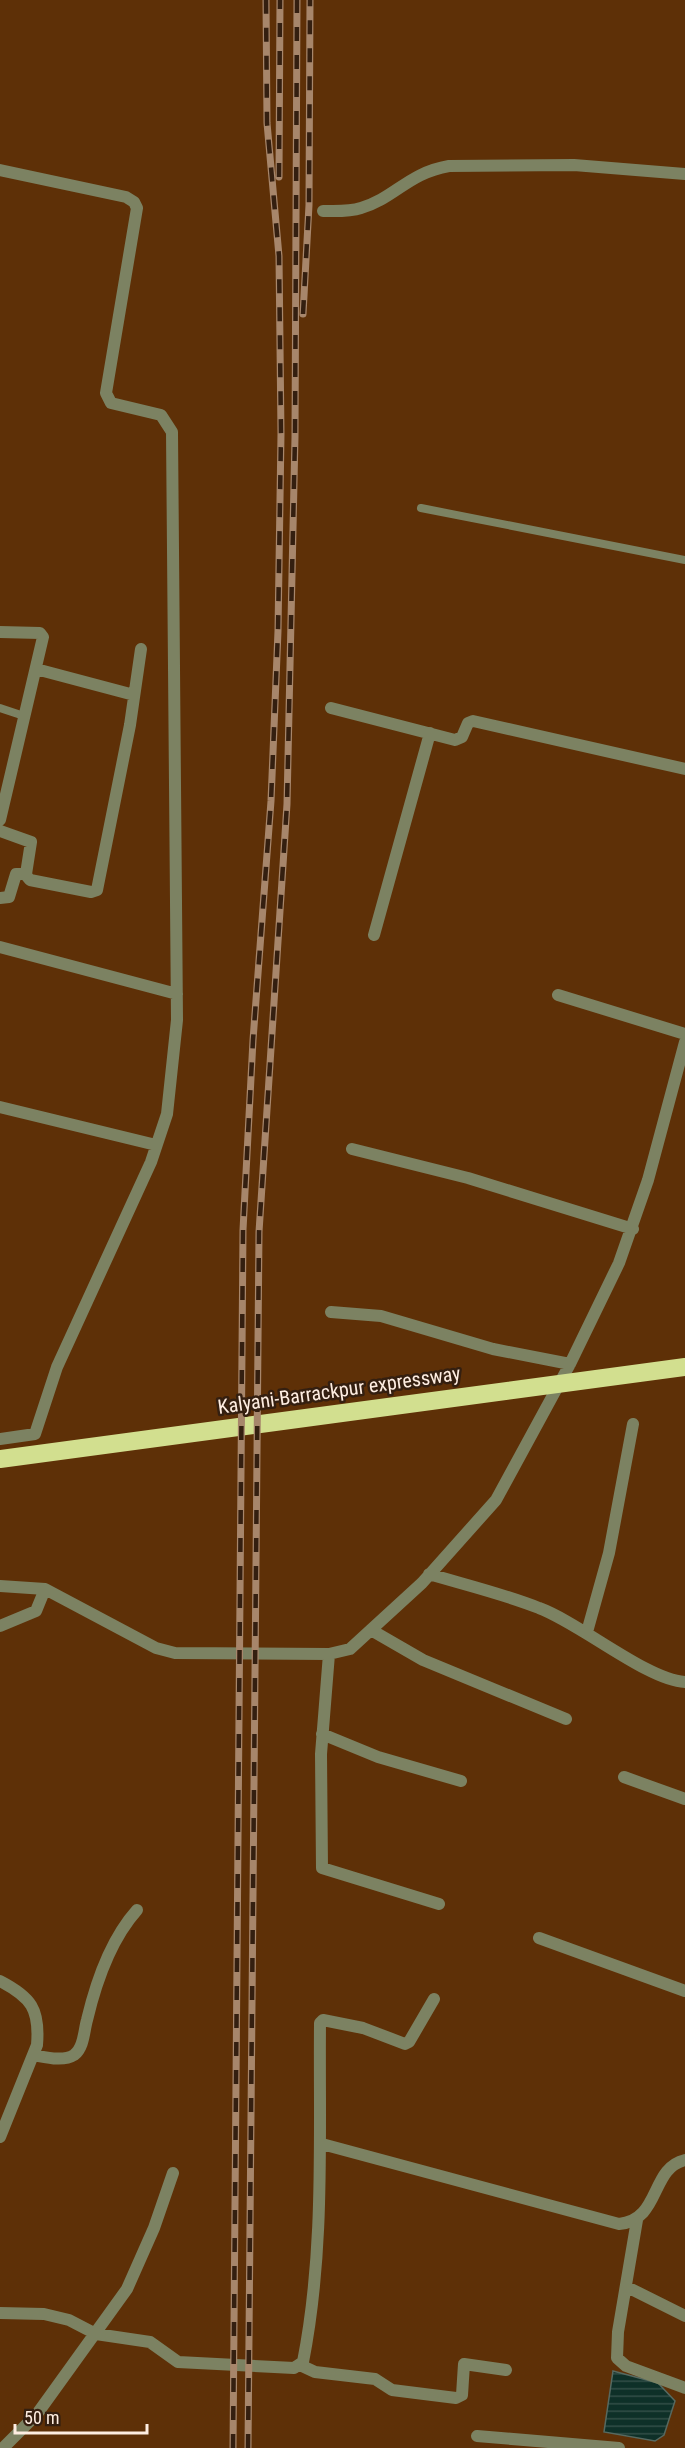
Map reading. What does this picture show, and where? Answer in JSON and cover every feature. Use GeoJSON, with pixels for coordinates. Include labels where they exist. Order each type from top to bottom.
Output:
{"type":"FeatureCollection","features":[{"type":"Feature","properties":{"kind":"highway","name":"Kalyani-Barrackpur expressway"},"geometry":{"type":"LineString","coordinates":[[0,1460],[685,1367]]}},
{"type":"Feature","properties":{"kind":"street"},"geometry":{"type":"LineString","coordinates":[[323,211],[362,208],[412,177],[429,170],[449,166],[574,165],[685,174]]}},
{"type":"Feature","properties":{"kind":"street"},"geometry":{"type":"LineString","coordinates":[[0,170],[126,197],[134,202],[137,208],[106,393],[107,400],[111,403],[161,415],[172,432],[177,994],[177,1020],[166,1114],[156,1144],[57,1367],[40,1424],[34,1434],[0,1439]]}},
{"type":"Feature","properties":{"kind":"street"},"geometry":{"type":"LineString","coordinates":[[0,632],[43,634],[24,716],[5,775],[0,820]]}},
{"type":"Feature","properties":{"kind":"street"},"geometry":{"type":"LineString","coordinates":[[0,831],[31,840],[25,874],[30,880],[91,892],[97,890],[141,649]]}},
{"type":"Feature","properties":{"kind":"street"},"geometry":{"type":"LineString","coordinates":[[36,669],[134,695]]}},
{"type":"Feature","properties":{"kind":"street"},"geometry":{"type":"LineString","coordinates":[[332,708],[459,740],[468,723],[473,721],[685,769]]}},
{"type":"Feature","properties":{"kind":"street"},"geometry":{"type":"LineString","coordinates":[[374,935],[430,733]]}},
{"type":"Feature","properties":{"kind":"street"},"geometry":{"type":"LineString","coordinates":[[0,898],[9,897],[16,874],[25,874]]}},
{"type":"Feature","properties":{"kind":"street"},"geometry":{"type":"LineString","coordinates":[[0,947],[177,994]]}},
{"type":"Feature","properties":{"kind":"street"},"geometry":{"type":"LineString","coordinates":[[558,995],[685,1034]]}},
{"type":"Feature","properties":{"kind":"street"},"geometry":{"type":"LineString","coordinates":[[0,1586],[45,1589],[156,1648],[175,1653],[329,1654],[350,1649],[429,1574],[496,1500],[570,1364],[633,1229],[685,1042]]}},
{"type":"Feature","properties":{"kind":"street"},"geometry":{"type":"LineString","coordinates":[[0,1107],[156,1144]]}},
{"type":"Feature","properties":{"kind":"street"},"geometry":{"type":"LineString","coordinates":[[352,1149],[457,1174],[633,1229]]}},
{"type":"Feature","properties":{"kind":"street"},"geometry":{"type":"LineString","coordinates":[[331,1312],[390,1318],[493,1349],[570,1364]]}},
{"type":"Feature","properties":{"kind":"street"},"geometry":{"type":"LineString","coordinates":[[587,1632],[609,1553],[633,1424]]}},
{"type":"Feature","properties":{"kind":"street"},"geometry":{"type":"LineString","coordinates":[[429,1574],[539,1608],[587,1632],[658,1675],[685,1682]]}},
{"type":"Feature","properties":{"kind":"street"},"geometry":{"type":"LineString","coordinates":[[0,1626],[36,1611],[45,1589]]}},
{"type":"Feature","properties":{"kind":"street"},"geometry":{"type":"LineString","coordinates":[[371,1630],[423,1660],[566,1719]]}},
{"type":"Feature","properties":{"kind":"street"},"geometry":{"type":"LineString","coordinates":[[329,1654],[320,1792],[322,1868],[439,1904]]}},
{"type":"Feature","properties":{"kind":"street"},"geometry":{"type":"LineString","coordinates":[[322,1734],[378,1757],[461,1781]]}},
{"type":"Feature","properties":{"kind":"street"},"geometry":{"type":"LineString","coordinates":[[624,1778],[685,1799]]}},
{"type":"Feature","properties":{"kind":"street"},"geometry":{"type":"LineString","coordinates":[[33,2055],[65,2058],[75,2055],[80,2049],[90,2007],[109,1956],[124,1924],[137,1910]]}},
{"type":"Feature","properties":{"kind":"street"},"geometry":{"type":"LineString","coordinates":[[539,1938],[685,1991]]}},
{"type":"Feature","properties":{"kind":"street"},"geometry":{"type":"LineString","coordinates":[[0,1981],[18,1990],[32,2004],[38,2032],[33,2055],[0,2137]]}},
{"type":"Feature","properties":{"kind":"street"},"geometry":{"type":"LineString","coordinates":[[300,2366],[308,2340],[315,2290],[322,2144],[321,2020],[363,2028],[405,2044],[409,2042],[434,1999]]}},
{"type":"Feature","properties":{"kind":"street"},"geometry":{"type":"LineString","coordinates":[[322,2144],[619,2224],[637,2220],[645,2212],[665,2175],[673,2166],[685,2160]]}},
{"type":"Feature","properties":{"kind":"street"},"geometry":{"type":"LineString","coordinates":[[3,2448],[37,2414],[127,2289],[154,2229],[173,2173]]}},
{"type":"Feature","properties":{"kind":"street"},"geometry":{"type":"LineString","coordinates":[[637,2220],[616,2349],[620,2363],[685,2388]]}},
{"type":"Feature","properties":{"kind":"street"},"geometry":{"type":"LineString","coordinates":[[627,2287],[685,2316]]}},
{"type":"Feature","properties":{"kind":"street"},"geometry":{"type":"LineString","coordinates":[[0,2313],[44,2314],[69,2320],[96,2334],[150,2342],[178,2362],[294,2368],[300,2366],[315,2372],[375,2379],[392,2390],[456,2398],[462,2394],[464,2364],[507,2370]]}},
{"type":"Feature","properties":{"kind":"street"},"geometry":{"type":"LineString","coordinates":[[477,2436],[619,2448]]}},
{"type":"Feature","properties":{"kind":"lane"},"geometry":{"type":"LineString","coordinates":[[422,508],[685,560]]}},
{"type":"Feature","properties":{"kind":"lane"},"geometry":{"type":"LineString","coordinates":[[0,708],[24,716]]}},
{"type":"Feature","properties":{"kind":"water"},"geometry":{"type":"Polygon","coordinates":[[[613,2371],[658,2383],[675,2401],[664,2435],[655,2441],[604,2432],[613,2371]]]}},
{"type":"Feature","properties":{"kind":"railway"},"geometry":{"type":"LineString","coordinates":[[233,2448],[243,1230],[253,1040],[271,801],[278,631],[281,434],[279,256],[267,123],[266,0]]}},
{"type":"Feature","properties":{"kind":"railway"},"geometry":{"type":"LineString","coordinates":[[279,177],[280,0]]}},
{"type":"Feature","properties":{"kind":"railway"},"geometry":{"type":"LineString","coordinates":[[248,2448],[259,1232],[287,804],[295,437],[297,0]]}},
{"type":"Feature","properties":{"kind":"railway"},"geometry":{"type":"LineString","coordinates":[[303,314],[309,205],[310,0]]}}]}
